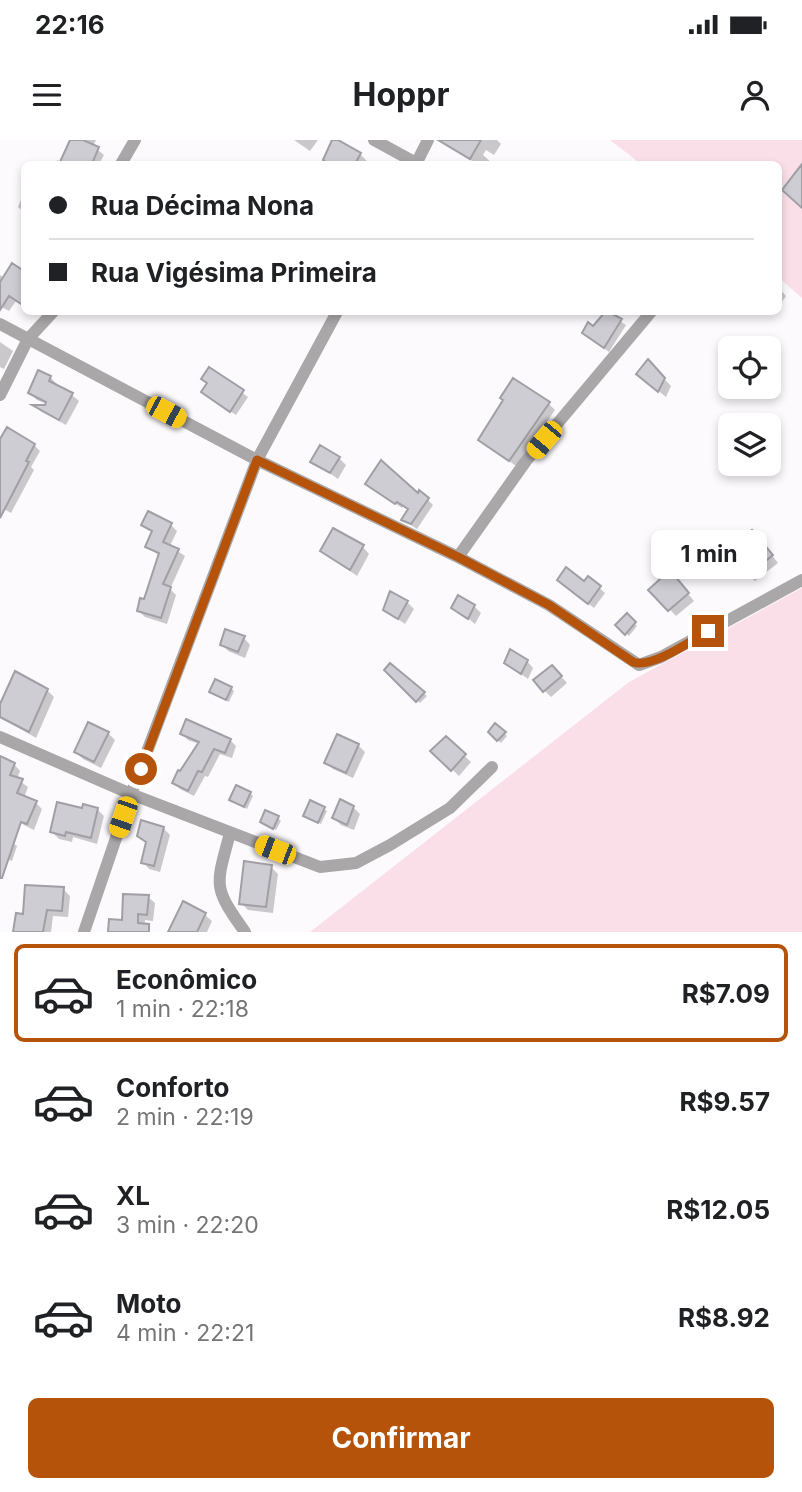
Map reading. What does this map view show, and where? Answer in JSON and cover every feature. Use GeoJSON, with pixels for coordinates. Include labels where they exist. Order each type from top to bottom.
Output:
{"type":"FeatureCollection","features":[{"type":"Feature","properties":{"kind":"street"},"geometry":{"type":"LineString","coordinates":[[123,161],[135,140]]}},
{"type":"Feature","properties":{"kind":"street"},"geometry":{"type":"LineString","coordinates":[[374,140],[412,161]]}},
{"type":"Feature","properties":{"kind":"street"},"geometry":{"type":"LineString","coordinates":[[418,161],[428,140]]}},
{"type":"Feature","properties":{"kind":"street"},"geometry":{"type":"LineString","coordinates":[[0,395],[29,339],[50,315]]}},
{"type":"Feature","properties":{"kind":"street"},"geometry":{"type":"LineString","coordinates":[[84,932],[131,794],[257,460],[335,315]]}},
{"type":"Feature","properties":{"kind":"street"},"geometry":{"type":"LineString","coordinates":[[458,557],[526,461],[648,315]]}},
{"type":"Feature","properties":{"kind":"street"},"geometry":{"type":"LineString","coordinates":[[0,324],[257,460],[458,557],[549,605],[639,665],[661,657],[802,580]]}},
{"type":"Feature","properties":{"kind":"street"},"geometry":{"type":"LineString","coordinates":[[0,737],[131,794],[320,867],[356,863],[450,808],[492,767]]}},
{"type":"Feature","properties":{"kind":"street"},"geometry":{"type":"LineString","coordinates":[[230,833],[218,881],[225,905],[245,932]]}},
{"type":"Feature","properties":{"kind":"shaded area"},"geometry":{"type":"Polygon","coordinates":[[[610,140],[802,140],[802,298],[782,281],[782,161],[637,161],[610,140]]]}},
{"type":"Feature","properties":{"kind":"shaded area"},"geometry":{"type":"Polygon","coordinates":[[[802,588],[802,932],[310,932],[629,682],[802,588]]]}},
{"type":"Feature","properties":{"kind":"building"},"geometry":{"type":"Polygon","coordinates":[[[70,140],[83,140],[99,147],[93,161],[60,161],[70,140]]]}},
{"type":"Feature","properties":{"kind":"building"},"geometry":{"type":"Polygon","coordinates":[[[332,140],[338,140],[361,153],[357,161],[323,160],[332,140]]]}},
{"type":"Feature","properties":{"kind":"building"},"geometry":{"type":"Polygon","coordinates":[[[438,140],[481,140],[470,159],[438,140]]]}},
{"type":"Feature","properties":{"kind":"building"},"geometry":{"type":"Polygon","coordinates":[[[802,164],[802,208],[782,190],[802,164]]]}},
{"type":"Feature","properties":{"kind":"building"},"geometry":{"type":"Polygon","coordinates":[[[12,263],[21,269],[21,304],[9,296],[0,310],[0,282],[12,263]]]}},
{"type":"Feature","properties":{"kind":"building"},"geometry":{"type":"Polygon","coordinates":[[[602,315],[615,315],[622,319],[604,348],[582,333],[588,322],[593,326],[602,315]]]}},
{"type":"Feature","properties":{"kind":"building"},"geometry":{"type":"Polygon","coordinates":[[[648,359],[665,378],[658,392],[636,374],[648,359]]]}},
{"type":"Feature","properties":{"kind":"building"},"geometry":{"type":"Polygon","coordinates":[[[209,367],[244,390],[230,412],[201,392],[207,383],[201,379],[209,367]]]}},
{"type":"Feature","properties":{"kind":"building"},"geometry":{"type":"Polygon","coordinates":[[[38,370],[51,376],[49,381],[73,393],[59,420],[32,405],[45,405],[46,402],[28,393],[38,370]]]}},
{"type":"Feature","properties":{"kind":"building"},"geometry":{"type":"Polygon","coordinates":[[[513,378],[550,402],[509,461],[478,440],[503,400],[500,398],[513,378]]]}},
{"type":"Feature","properties":{"kind":"building"},"geometry":{"type":"Polygon","coordinates":[[[7,427],[35,444],[26,461],[29,462],[0,518],[0,439],[7,427]]]}},
{"type":"Feature","properties":{"kind":"building"},"geometry":{"type":"Polygon","coordinates":[[[320,445],[340,457],[330,473],[310,462],[320,445]]]}},
{"type":"Feature","properties":{"kind":"building"},"geometry":{"type":"Polygon","coordinates":[[[381,460],[418,493],[419,490],[429,498],[411,524],[401,520],[408,509],[397,502],[395,504],[365,484],[381,460]]]}},
{"type":"Feature","properties":{"kind":"building"},"geometry":{"type":"Polygon","coordinates":[[[148,511],[172,523],[163,542],[179,549],[163,584],[171,587],[161,618],[137,611],[140,598],[144,599],[159,553],[145,547],[152,531],[141,525],[148,511]]]}},
{"type":"Feature","properties":{"kind":"building"},"geometry":{"type":"Polygon","coordinates":[[[333,528],[364,545],[350,570],[320,551],[333,528]]]}},
{"type":"Feature","properties":{"kind":"building"},"geometry":{"type":"Polygon","coordinates":[[[752,530],[773,555],[747,576],[728,549],[752,530]]]}},
{"type":"Feature","properties":{"kind":"building"},"geometry":{"type":"Polygon","coordinates":[[[566,567],[584,581],[588,576],[601,586],[588,604],[557,580],[566,567]]]}},
{"type":"Feature","properties":{"kind":"building"},"geometry":{"type":"Polygon","coordinates":[[[670,570],[689,593],[668,611],[648,590],[670,570]]]}},
{"type":"Feature","properties":{"kind":"building"},"geometry":{"type":"Polygon","coordinates":[[[390,591],[408,601],[398,619],[383,610],[390,591]]]}},
{"type":"Feature","properties":{"kind":"building"},"geometry":{"type":"Polygon","coordinates":[[[458,595],[475,605],[468,619],[451,608],[458,595]]]}},
{"type":"Feature","properties":{"kind":"building"},"geometry":{"type":"Polygon","coordinates":[[[627,613],[636,622],[625,635],[615,625],[627,613]]]}},
{"type":"Feature","properties":{"kind":"building"},"geometry":{"type":"Polygon","coordinates":[[[225,629],[245,636],[238,652],[220,645],[225,629]]]}},
{"type":"Feature","properties":{"kind":"building"},"geometry":{"type":"Polygon","coordinates":[[[510,649],[528,660],[521,674],[504,663],[510,649]]]}},
{"type":"Feature","properties":{"kind":"building"},"geometry":{"type":"Polygon","coordinates":[[[390,663],[425,692],[416,702],[384,670],[390,663]]]}},
{"type":"Feature","properties":{"kind":"building"},"geometry":{"type":"Polygon","coordinates":[[[552,665],[562,676],[543,692],[533,680],[552,665]]]}},
{"type":"Feature","properties":{"kind":"building"},"geometry":{"type":"Polygon","coordinates":[[[15,671],[48,689],[29,732],[0,717],[0,704],[15,671]]]}},
{"type":"Feature","properties":{"kind":"building"},"geometry":{"type":"Polygon","coordinates":[[[215,679],[232,687],[226,700],[209,692],[215,679]]]}},
{"type":"Feature","properties":{"kind":"building"},"geometry":{"type":"Polygon","coordinates":[[[186,719],[231,739],[225,753],[214,749],[188,791],[172,783],[178,770],[180,771],[199,742],[180,734],[186,719]]]}},
{"type":"Feature","properties":{"kind":"building"},"geometry":{"type":"Polygon","coordinates":[[[88,722],[109,732],[94,762],[74,752],[88,722]]]}},
{"type":"Feature","properties":{"kind":"building"},"geometry":{"type":"Polygon","coordinates":[[[495,723],[506,732],[497,741],[488,732],[495,723]]]}},
{"type":"Feature","properties":{"kind":"building"},"geometry":{"type":"Polygon","coordinates":[[[337,734],[359,744],[346,773],[324,763],[337,734]]]}},
{"type":"Feature","properties":{"kind":"building"},"geometry":{"type":"Polygon","coordinates":[[[446,736],[466,754],[451,771],[430,751],[446,736]]]}},
{"type":"Feature","properties":{"kind":"building"},"geometry":{"type":"Polygon","coordinates":[[[0,756],[15,763],[10,775],[23,779],[17,793],[37,801],[27,824],[21,822],[2,878],[0,878],[0,756]]]}},
{"type":"Feature","properties":{"kind":"building"},"geometry":{"type":"Polygon","coordinates":[[[236,785],[251,792],[244,807],[229,800],[236,785]]]}},
{"type":"Feature","properties":{"kind":"building"},"geometry":{"type":"Polygon","coordinates":[[[340,799],[354,806],[347,825],[332,818],[340,799]]]}},
{"type":"Feature","properties":{"kind":"building"},"geometry":{"type":"Polygon","coordinates":[[[310,800],[325,807],[318,823],[303,816],[310,800]]]}},
{"type":"Feature","properties":{"kind":"building"},"geometry":{"type":"Polygon","coordinates":[[[57,802],[82,808],[83,804],[98,808],[91,838],[66,832],[65,836],[50,832],[57,802]]]}},
{"type":"Feature","properties":{"kind":"building"},"geometry":{"type":"Polygon","coordinates":[[[265,810],[279,816],[273,829],[260,822],[265,810]]]}},
{"type":"Feature","properties":{"kind":"building"},"geometry":{"type":"Polygon","coordinates":[[[141,820],[164,827],[154,866],[141,863],[146,842],[137,836],[141,820]]]}},
{"type":"Feature","properties":{"kind":"building"},"geometry":{"type":"Polygon","coordinates":[[[244,861],[272,865],[266,907],[239,904],[244,861]]]}},
{"type":"Feature","properties":{"kind":"building"},"geometry":{"type":"Polygon","coordinates":[[[25,885],[64,887],[62,911],[47,910],[43,932],[13,932],[16,913],[23,914],[25,885]]]}},
{"type":"Feature","properties":{"kind":"building"},"geometry":{"type":"Polygon","coordinates":[[[123,894],[149,895],[147,915],[138,914],[138,923],[149,924],[149,932],[108,932],[109,919],[122,920],[123,894]]]}},
{"type":"Feature","properties":{"kind":"building"},"geometry":{"type":"Polygon","coordinates":[[[183,901],[206,913],[197,932],[168,932],[183,901]]]}},
{"type":"Feature","properties":{"kind":"route"},"geometry":{"type":"LineString","coordinates":[[141,769],[257,460],[458,557],[549,605],[639,665],[651,662],[708,631]]}}]}
